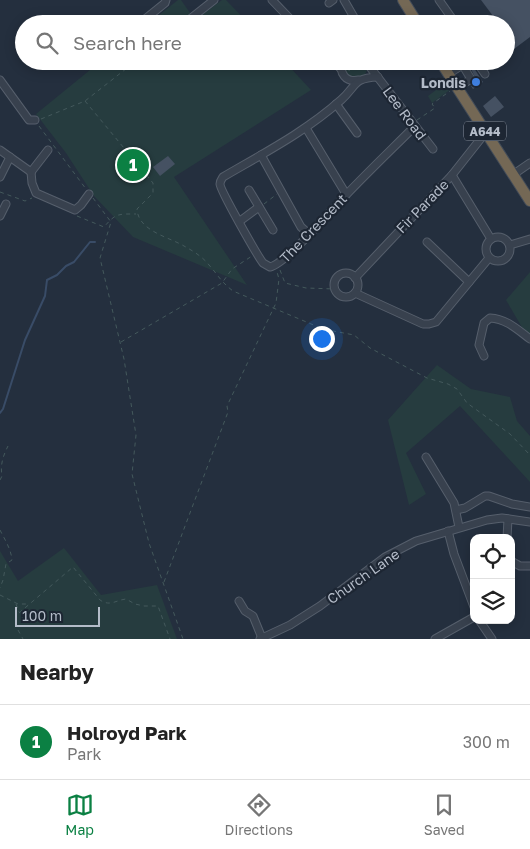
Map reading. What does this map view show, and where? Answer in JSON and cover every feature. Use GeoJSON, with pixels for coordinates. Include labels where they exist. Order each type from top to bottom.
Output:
{"type":"FeatureCollection","features":[{"type":"Feature","properties":{"kind":"highway"},"geometry":{"type":"LineString","coordinates":[[403,0],[413,15]]}},
{"type":"Feature","properties":{"kind":"highway","name":"A644"},"geometry":{"type":"LineString","coordinates":[[446,70],[530,201]]}},
{"type":"Feature","properties":{"kind":"street"},"geometry":{"type":"LineString","coordinates":[[151,15],[166,3],[166,0]]}},
{"type":"Feature","properties":{"kind":"street"},"geometry":{"type":"LineString","coordinates":[[195,15],[214,0]]}},
{"type":"Feature","properties":{"kind":"street"},"geometry":{"type":"LineString","coordinates":[[272,0],[287,15]]}},
{"type":"Feature","properties":{"kind":"street"},"geometry":{"type":"LineString","coordinates":[[344,0],[353,15]]}},
{"type":"Feature","properties":{"kind":"street"},"geometry":{"type":"LineString","coordinates":[[439,0],[450,15]]}},
{"type":"Feature","properties":{"kind":"street"},"geometry":{"type":"LineString","coordinates":[[341,70],[344,77],[350,83]]}},
{"type":"Feature","properties":{"kind":"street","name":"Lee Road"},"geometry":{"type":"LineString","coordinates":[[363,78],[367,70]]}},
{"type":"Feature","properties":{"kind":"street","name":"Lee Road"},"geometry":{"type":"LineString","coordinates":[[372,70],[433,149]]}},
{"type":"Feature","properties":{"kind":"street"},"geometry":{"type":"LineString","coordinates":[[448,74],[455,70]]}},
{"type":"Feature","properties":{"kind":"street"},"geometry":{"type":"LineString","coordinates":[[457,87],[471,79],[468,70]]}},
{"type":"Feature","properties":{"kind":"street"},"geometry":{"type":"LineString","coordinates":[[482,70],[485,74]]}},
{"type":"Feature","properties":{"kind":"street","name":"Lee Road"},"geometry":{"type":"LineString","coordinates":[[363,78],[378,77]]}},
{"type":"Feature","properties":{"kind":"street","name":"The Crescent"},"geometry":{"type":"LineString","coordinates":[[363,78],[350,83],[347,95],[306,128],[223,177],[220,182],[220,186],[256,254],[263,263],[270,267],[276,266],[414,125]]}},
{"type":"Feature","properties":{"kind":"street"},"geometry":{"type":"LineString","coordinates":[[0,80],[29,120],[35,120]]}},
{"type":"Feature","properties":{"kind":"street"},"geometry":{"type":"LineString","coordinates":[[336,104],[357,132]]}},
{"type":"Feature","properties":{"kind":"street"},"geometry":{"type":"LineString","coordinates":[[306,128],[346,194]]}},
{"type":"Feature","properties":{"kind":"street","name":"Fir Parade"},"geometry":{"type":"LineString","coordinates":[[355,278],[452,175],[486,132]]}},
{"type":"Feature","properties":{"kind":"street"},"geometry":{"type":"LineString","coordinates":[[0,150],[31,172],[36,193],[75,210],[89,194]]}},
{"type":"Feature","properties":{"kind":"street"},"geometry":{"type":"LineString","coordinates":[[31,172],[48,150]]}},
{"type":"Feature","properties":{"kind":"street"},"geometry":{"type":"LineString","coordinates":[[260,155],[301,227],[309,234]]}},
{"type":"Feature","properties":{"kind":"street"},"geometry":{"type":"LineString","coordinates":[[0,177],[10,157]]}},
{"type":"Feature","properties":{"kind":"street"},"geometry":{"type":"LineString","coordinates":[[514,174],[530,163]]}},
{"type":"Feature","properties":{"kind":"street"},"geometry":{"type":"LineString","coordinates":[[452,175],[491,239]]}},
{"type":"Feature","properties":{"kind":"street"},"geometry":{"type":"LineString","coordinates":[[249,190],[273,230]]}},
{"type":"Feature","properties":{"kind":"street"},"geometry":{"type":"LineString","coordinates":[[0,216],[6,204]]}},
{"type":"Feature","properties":{"kind":"street"},"geometry":{"type":"LineString","coordinates":[[240,222],[260,207]]}},
{"type":"Feature","properties":{"kind":"street"},"geometry":{"type":"LineString","coordinates":[[502,237],[510,245],[510,253],[505,260],[497,262],[489,258],[486,248],[491,239],[502,237]]}},
{"type":"Feature","properties":{"kind":"street"},"geometry":{"type":"LineString","coordinates":[[510,245],[530,239]]}},
{"type":"Feature","properties":{"kind":"street"},"geometry":{"type":"LineString","coordinates":[[427,242],[469,282]]}},
{"type":"Feature","properties":{"kind":"street"},"geometry":{"type":"LineString","coordinates":[[355,293],[423,324],[429,324],[436,322],[489,258]]}},
{"type":"Feature","properties":{"kind":"street"},"geometry":{"type":"LineString","coordinates":[[349,274],[355,278],[358,286],[355,293],[345,297],[339,295],[335,289],[334,282],[338,276],[349,274]]}},
{"type":"Feature","properties":{"kind":"street"},"geometry":{"type":"LineString","coordinates":[[484,356],[479,345],[484,324],[490,318],[518,328],[530,340]]}},
{"type":"Feature","properties":{"kind":"street"},"geometry":{"type":"LineString","coordinates":[[426,457],[454,503],[459,527]]}},
{"type":"Feature","properties":{"kind":"street"},"geometry":{"type":"LineString","coordinates":[[456,510],[465,508],[485,496],[530,507]]}},
{"type":"Feature","properties":{"kind":"street"},"geometry":{"type":"LineString","coordinates":[[507,534],[508,519]]}},
{"type":"Feature","properties":{"kind":"street","name":"Church Lane"},"geometry":{"type":"LineString","coordinates":[[261,638],[290,625],[320,606],[385,557],[416,541],[487,520],[508,519],[530,522]]}},
{"type":"Feature","properties":{"kind":"street"},"geometry":{"type":"LineString","coordinates":[[448,530],[454,554],[470,596]]}},
{"type":"Feature","properties":{"kind":"street"},"geometry":{"type":"LineString","coordinates":[[515,563],[520,566],[530,566]]}},
{"type":"Feature","properties":{"kind":"street"},"geometry":{"type":"LineString","coordinates":[[239,601],[245,611],[254,616],[261,638]]}},
{"type":"Feature","properties":{"kind":"street"},"geometry":{"type":"LineString","coordinates":[[435,639],[470,619]]}},
{"type":"Feature","properties":{"kind":"street"},"geometry":{"type":"LineString","coordinates":[[482,624],[492,639]]}},
{"type":"Feature","properties":{"kind":"path"},"geometry":{"type":"LineString","coordinates":[[402,15],[410,10]]}},
{"type":"Feature","properties":{"kind":"path"},"geometry":{"type":"LineString","coordinates":[[125,70],[85,101],[45,118],[35,120],[111,222],[100,258],[120,342],[136,435],[132,474],[149,543],[184,639]]}},
{"type":"Feature","properties":{"kind":"path"},"geometry":{"type":"LineString","coordinates":[[350,83],[351,70]]}},
{"type":"Feature","properties":{"kind":"path"},"geometry":{"type":"LineString","coordinates":[[414,125],[434,108],[432,104],[457,87]]}},
{"type":"Feature","properties":{"kind":"path"},"geometry":{"type":"LineString","coordinates":[[85,101],[153,183],[153,193],[137,210],[137,214],[148,228],[185,246],[202,258],[222,283],[233,290],[323,329],[354,335],[370,348],[427,378],[452,386],[457,389],[467,403],[510,434],[530,455]]}},
{"type":"Feature","properties":{"kind":"path"},"geometry":{"type":"LineString","coordinates":[[260,207],[280,192]]}},
{"type":"Feature","properties":{"kind":"path"},"geometry":{"type":"LineString","coordinates":[[120,342],[222,283],[232,269],[256,254]]}},
{"type":"Feature","properties":{"kind":"path"},"geometry":{"type":"LineString","coordinates":[[164,583],[228,412],[228,406],[276,303],[279,278],[276,266]]}},
{"type":"Feature","properties":{"kind":"path"},"geometry":{"type":"LineString","coordinates":[[276,266],[286,283],[306,288],[335,289]]}},
{"type":"Feature","properties":{"kind":"path"},"geometry":{"type":"LineString","coordinates":[[0,480],[2,476],[0,468],[8,446]]}},
{"type":"Feature","properties":{"kind":"path"},"geometry":{"type":"LineString","coordinates":[[0,530],[8,545],[12,560],[6,564],[0,588]]}},
{"type":"Feature","properties":{"kind":"path"},"geometry":{"type":"LineString","coordinates":[[0,595],[14,602],[19,613],[73,567],[104,603],[116,603],[126,598],[135,604],[158,606],[170,639]]}},
{"type":"Feature","properties":{"kind":"path"},"geometry":{"type":"LineString","coordinates":[[14,602],[30,604]]}},
{"type":"Feature","properties":{"kind":"path"},"geometry":{"type":"LineString","coordinates":[[18,630],[24,639]]}},
{"type":"Feature","properties":{"kind":"green space"},"geometry":{"type":"Polygon","coordinates":[[[178,0],[181,0],[192,15],[159,15],[178,0]]]}},
{"type":"Feature","properties":{"kind":"green space"},"geometry":{"type":"Polygon","coordinates":[[[222,0],[226,0],[240,15],[202,15],[222,0]]]}},
{"type":"Feature","properties":{"kind":"green space"},"geometry":{"type":"Polygon","coordinates":[[[90,70],[292,70],[311,90],[174,177],[247,285],[133,237],[94,196],[66,153],[36,114],[90,70]]]}},
{"type":"Feature","properties":{"kind":"green space"},"geometry":{"type":"Polygon","coordinates":[[[345,70],[367,70],[363,78],[347,79],[345,70]]]}},
{"type":"Feature","properties":{"kind":"green space"},"geometry":{"type":"Polygon","coordinates":[[[447,82],[451,89],[432,103],[428,96],[447,82]]]}},
{"type":"Feature","properties":{"kind":"green space"},"geometry":{"type":"Polygon","coordinates":[[[530,272],[530,341],[506,300],[530,272]]]}},
{"type":"Feature","properties":{"kind":"green space"},"geometry":{"type":"Polygon","coordinates":[[[437,365],[471,389],[510,397],[517,421],[530,436],[530,482],[460,406],[406,453],[426,494],[409,505],[388,420],[437,365]]]}},
{"type":"Feature","properties":{"kind":"green space"},"geometry":{"type":"Polygon","coordinates":[[[64,548],[101,595],[157,585],[177,639],[0,639],[0,551],[18,581],[64,548]]]}},
{"type":"Feature","properties":{"kind":"building"},"geometry":{"type":"Polygon","coordinates":[[[481,0],[530,0],[530,37],[515,48],[515,15],[492,15],[481,0]]]}},
{"type":"Feature","properties":{"kind":"building","name":"Londis"},"geometry":{"type":"Polygon","coordinates":[[[472,70],[475,70],[483,82],[473,89],[471,86],[476,79],[472,70]]]}},
{"type":"Feature","properties":{"kind":"building"},"geometry":{"type":"Polygon","coordinates":[[[495,96],[504,107],[491,117],[483,106],[495,96]]]}},
{"type":"Feature","properties":{"kind":"building"},"geometry":{"type":"Polygon","coordinates":[[[168,156],[175,164],[160,176],[153,167],[168,156]]]}},
{"type":"Feature","properties":{"kind":"waterway"},"geometry":{"type":"LineString","coordinates":[[0,413],[3,409],[25,340],[45,296],[47,280],[74,262],[90,242],[95,242]]}},
{"type":"Feature","properties":{"kind":"place","name":"Londis"},"geometry":{"type":"Point","coordinates":[476,82]}},
{"type":"Feature","properties":{"kind":"place","name":"Holroyd Park"},"geometry":{"type":"Point","coordinates":[133,165]}}]}
